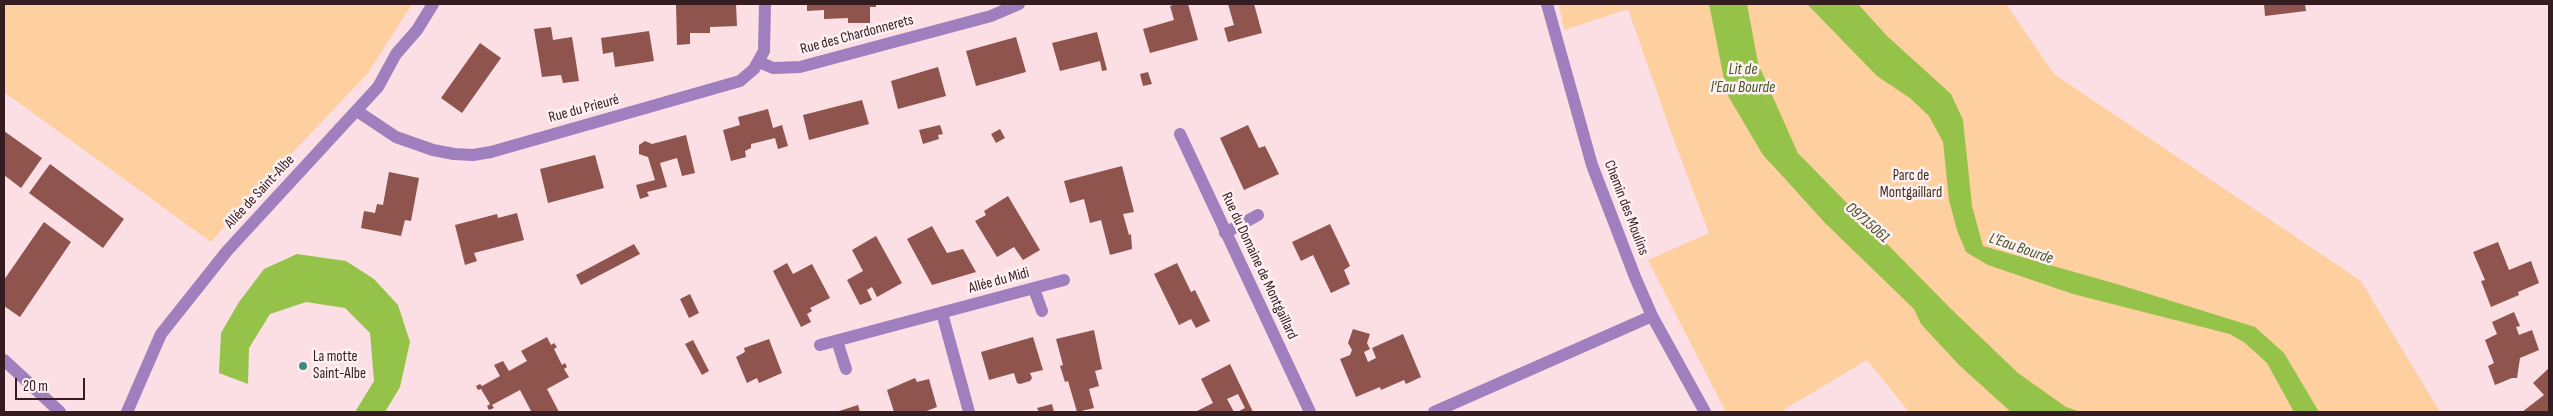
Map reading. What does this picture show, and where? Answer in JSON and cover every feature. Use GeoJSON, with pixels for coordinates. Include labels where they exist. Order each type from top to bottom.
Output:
{"type":"FeatureCollection","features":[{"type":"Feature","properties":{"kind":"street","name":"Allée de Saint-Albe"},"geometry":{"type":"LineString","coordinates":[[127,412],[161,334],[226,251],[378,86],[396,54],[417,30],[433,4]]}},
{"type":"Feature","properties":{"kind":"street","name":"Rue du Prieuré"},"geometry":{"type":"LineString","coordinates":[[357,111],[396,137],[433,150],[473,155],[730,86],[748,76],[758,62],[766,40],[765,4]]}},
{"type":"Feature","properties":{"kind":"street","name":"Rue des Chardonnerets"},"geometry":{"type":"LineString","coordinates":[[758,62],[773,68],[800,67],[991,16],[1019,4]]}},
{"type":"Feature","properties":{"kind":"street","name":"Chemin des Moulins"},"geometry":{"type":"LineString","coordinates":[[1547,4],[1592,165],[1652,316],[1705,412]]}},
{"type":"Feature","properties":{"kind":"street","name":"Rue du Domaine de Montgaillard"},"geometry":{"type":"LineString","coordinates":[[1180,134],[1310,412]]}},
{"type":"Feature","properties":{"kind":"street"},"geometry":{"type":"LineString","coordinates":[[1226,233],[1258,215]]}},
{"type":"Feature","properties":{"kind":"street","name":"Allée du Midi"},"geometry":{"type":"LineString","coordinates":[[820,345],[1064,280]]}},
{"type":"Feature","properties":{"kind":"street"},"geometry":{"type":"LineString","coordinates":[[1034,289],[1042,311]]}},
{"type":"Feature","properties":{"kind":"street"},"geometry":{"type":"LineString","coordinates":[[942,313],[968,412]]}},
{"type":"Feature","properties":{"kind":"street"},"geometry":{"type":"LineString","coordinates":[[1434,412],[1652,316]]}},
{"type":"Feature","properties":{"kind":"street"},"geometry":{"type":"LineString","coordinates":[[837,341],[846,369]]}},
{"type":"Feature","properties":{"kind":"street"},"geometry":{"type":"LineString","coordinates":[[4,360],[60,412]]}},
{"type":"Feature","properties":{"kind":"green space"},"geometry":{"type":"Polygon","coordinates":[[[4,4],[412,4],[368,73],[235,213],[211,242],[4,92],[4,4]]]}},
{"type":"Feature","properties":{"kind":"green space","name":"Parc de Montgaillard"},"geometry":{"type":"Polygon","coordinates":[[[1559,4],[2006,4],[2054,74],[2361,281],[2440,412],[1909,412],[1867,360],[1780,412],[1726,412],[1648,260],[1709,233],[1628,9],[1564,30],[1559,4]]]}},
{"type":"Feature","properties":{"kind":"water","name":"Lit de l'Eau Bourde"},"geometry":{"type":"Polygon","coordinates":[[[1709,4],[1747,4],[1764,95],[1787,142],[1950,308],[2018,373],[2066,407],[2081,412],[2011,412],[1960,366],[1921,324],[1914,309],[1825,223],[1763,155],[1727,94],[1709,4]]]}},
{"type":"Feature","properties":{"kind":"water"},"geometry":{"type":"Polygon","coordinates":[[[1807,4],[1858,4],[1887,36],[1951,94],[1963,120],[1972,206],[1983,246],[2120,285],[2255,327],[2284,353],[2319,412],[2294,412],[2267,363],[2245,343],[2230,334],[2073,294],[1988,265],[1966,252],[1957,230],[1949,200],[1943,142],[1929,116],[1910,98],[1877,76],[1807,4]]]}},
{"type":"Feature","properties":{"kind":"water"},"geometry":{"type":"Polygon","coordinates":[[[297,254],[346,261],[374,279],[398,305],[410,342],[400,387],[385,412],[355,412],[374,381],[370,333],[345,308],[306,302],[270,314],[249,348],[248,384],[219,373],[221,333],[239,302],[264,269],[297,254]]]}},
{"type":"Feature","properties":{"kind":"building"},"geometry":{"type":"Polygon","coordinates":[[[676,4],[736,4],[737,26],[710,27],[710,33],[690,33],[690,44],[677,45],[676,4]]]}},
{"type":"Feature","properties":{"kind":"building"},"geometry":{"type":"Polygon","coordinates":[[[807,4],[876,4],[876,7],[870,7],[870,23],[848,23],[848,18],[824,19],[824,10],[807,11],[807,4]]]}},
{"type":"Feature","properties":{"kind":"building"},"geometry":{"type":"Polygon","coordinates":[[[1188,4],[1198,40],[1150,53],[1143,29],[1174,20],[1170,6],[1188,4]]]}},
{"type":"Feature","properties":{"kind":"building"},"geometry":{"type":"Polygon","coordinates":[[[1228,4],[1254,4],[1262,33],[1228,42],[1224,28],[1234,25],[1228,4]]]}},
{"type":"Feature","properties":{"kind":"building"},"geometry":{"type":"Polygon","coordinates":[[[2264,4],[2305,4],[2306,11],[2265,16],[2264,4]]]}},
{"type":"Feature","properties":{"kind":"building"},"geometry":{"type":"Polygon","coordinates":[[[551,27],[553,40],[572,37],[579,81],[563,83],[561,75],[542,77],[534,29],[551,27]]]}},
{"type":"Feature","properties":{"kind":"building"},"geometry":{"type":"Polygon","coordinates":[[[649,31],[654,61],[615,67],[613,52],[603,54],[601,38],[649,31]]]}},
{"type":"Feature","properties":{"kind":"building"},"geometry":{"type":"Polygon","coordinates":[[[1097,32],[1107,70],[1102,71],[1100,61],[1060,71],[1052,43],[1097,32]]]}},
{"type":"Feature","properties":{"kind":"building"},"geometry":{"type":"Polygon","coordinates":[[[1016,37],[1026,72],[976,86],[966,51],[1016,37]]]}},
{"type":"Feature","properties":{"kind":"building"},"geometry":{"type":"Polygon","coordinates":[[[480,43],[501,58],[462,113],[441,98],[480,43]]]}},
{"type":"Feature","properties":{"kind":"building"},"geometry":{"type":"Polygon","coordinates":[[[938,67],[946,96],[898,109],[891,81],[938,67]]]}},
{"type":"Feature","properties":{"kind":"building"},"geometry":{"type":"Polygon","coordinates":[[[1148,72],[1152,84],[1143,86],[1140,74],[1148,72]]]}},
{"type":"Feature","properties":{"kind":"building"},"geometry":{"type":"Polygon","coordinates":[[[862,100],[869,124],[809,140],[803,115],[862,100]]]}},
{"type":"Feature","properties":{"kind":"building"},"geometry":{"type":"Polygon","coordinates":[[[768,109],[773,128],[782,125],[788,146],[778,149],[775,138],[751,144],[751,148],[745,151],[746,157],[731,161],[723,130],[740,125],[738,117],[768,109]]]}},
{"type":"Feature","properties":{"kind":"building"},"geometry":{"type":"Polygon","coordinates":[[[940,125],[943,134],[938,135],[939,139],[923,144],[919,130],[940,125]]]}},
{"type":"Feature","properties":{"kind":"building"},"geometry":{"type":"Polygon","coordinates":[[[1248,125],[1259,148],[1265,146],[1279,174],[1244,190],[1220,138],[1248,125]]]}},
{"type":"Feature","properties":{"kind":"building"},"geometry":{"type":"Polygon","coordinates":[[[1000,129],[1005,138],[996,143],[991,134],[1000,129]]]}},
{"type":"Feature","properties":{"kind":"building"},"geometry":{"type":"Polygon","coordinates":[[[4,131],[42,158],[21,188],[4,175],[4,131]]]}},
{"type":"Feature","properties":{"kind":"building"},"geometry":{"type":"Polygon","coordinates":[[[686,135],[695,173],[682,176],[677,158],[660,163],[667,187],[647,192],[649,196],[640,199],[636,185],[655,180],[648,157],[639,154],[639,145],[645,141],[652,144],[686,135]]]}},
{"type":"Feature","properties":{"kind":"building"},"geometry":{"type":"Polygon","coordinates":[[[595,155],[604,188],[548,203],[540,169],[595,155]]]}},
{"type":"Feature","properties":{"kind":"building"},"geometry":{"type":"Polygon","coordinates":[[[50,164],[124,219],[103,248],[29,193],[50,164]]]}},
{"type":"Feature","properties":{"kind":"building"},"geometry":{"type":"Polygon","coordinates":[[[1122,166],[1134,212],[1123,214],[1129,235],[1131,234],[1132,249],[1110,255],[1101,220],[1090,223],[1084,199],[1070,203],[1064,181],[1122,166]]]}},
{"type":"Feature","properties":{"kind":"building"},"geometry":{"type":"Polygon","coordinates":[[[389,172],[419,178],[411,221],[405,220],[401,236],[361,228],[364,211],[375,213],[377,204],[383,205],[389,172]]]}},
{"type":"Feature","properties":{"kind":"building"},"geometry":{"type":"Polygon","coordinates":[[[1008,196],[1040,250],[1023,260],[1014,247],[997,257],[975,221],[986,215],[984,211],[1008,196]]]}},
{"type":"Feature","properties":{"kind":"building"},"geometry":{"type":"Polygon","coordinates":[[[517,213],[524,240],[474,253],[477,261],[465,265],[455,225],[497,214],[498,218],[517,213]]]}},
{"type":"Feature","properties":{"kind":"building"},"geometry":{"type":"Polygon","coordinates":[[[44,222],[71,242],[20,317],[4,306],[4,280],[44,222]]]}},
{"type":"Feature","properties":{"kind":"building"},"geometry":{"type":"Polygon","coordinates":[[[1330,224],[1350,266],[1344,270],[1350,284],[1331,293],[1313,255],[1301,261],[1292,242],[1330,224]]]}},
{"type":"Feature","properties":{"kind":"building"},"geometry":{"type":"Polygon","coordinates":[[[932,226],[947,253],[963,249],[976,272],[932,285],[907,239],[932,226]]]}},
{"type":"Feature","properties":{"kind":"building"},"geometry":{"type":"Polygon","coordinates":[[[876,236],[902,283],[877,297],[872,287],[867,290],[872,300],[860,305],[847,280],[863,271],[852,250],[876,236]]]}},
{"type":"Feature","properties":{"kind":"building"},"geometry":{"type":"Polygon","coordinates":[[[2498,242],[2509,270],[2531,261],[2539,283],[2518,292],[2519,295],[2491,307],[2481,281],[2485,280],[2473,252],[2498,242]]]}},
{"type":"Feature","properties":{"kind":"building"},"geometry":{"type":"Polygon","coordinates":[[[634,244],[640,254],[581,285],[576,275],[634,244]]]}},
{"type":"Feature","properties":{"kind":"building"},"geometry":{"type":"Polygon","coordinates":[[[787,263],[793,274],[812,264],[830,298],[810,308],[812,311],[807,314],[811,322],[801,327],[773,271],[787,263]]]}},
{"type":"Feature","properties":{"kind":"building"},"geometry":{"type":"Polygon","coordinates":[[[1177,263],[1191,292],[1195,290],[1210,321],[1196,328],[1191,319],[1179,325],[1154,274],[1177,263]]]}},
{"type":"Feature","properties":{"kind":"building"},"geometry":{"type":"Polygon","coordinates":[[[690,294],[699,313],[689,318],[680,299],[690,294]]]}},
{"type":"Feature","properties":{"kind":"building"},"geometry":{"type":"Polygon","coordinates":[[[2514,312],[2520,326],[2516,327],[2519,335],[2532,330],[2539,350],[2520,358],[2517,378],[2512,378],[2495,385],[2488,366],[2494,363],[2485,340],[2497,334],[2492,322],[2514,312]]]}},
{"type":"Feature","properties":{"kind":"building"},"geometry":{"type":"Polygon","coordinates":[[[1353,329],[1370,334],[1367,343],[1370,349],[1364,352],[1368,362],[1376,358],[1372,348],[1403,334],[1421,377],[1406,384],[1404,380],[1381,390],[1380,387],[1356,397],[1340,359],[1350,355],[1352,350],[1348,343],[1353,329]]]}},
{"type":"Feature","properties":{"kind":"building"},"geometry":{"type":"Polygon","coordinates":[[[1094,330],[1102,369],[1095,371],[1099,386],[1089,389],[1094,408],[1077,412],[1068,381],[1065,382],[1060,366],[1063,365],[1056,339],[1094,330]]]}},
{"type":"Feature","properties":{"kind":"building"},"geometry":{"type":"Polygon","coordinates":[[[547,337],[551,345],[554,343],[557,347],[554,349],[562,365],[565,363],[567,367],[564,369],[569,377],[547,389],[559,412],[528,412],[531,411],[520,390],[492,405],[494,408],[489,410],[487,406],[490,404],[481,389],[478,390],[476,386],[480,384],[482,386],[500,376],[494,365],[503,361],[509,371],[527,361],[521,351],[547,337]]]}},
{"type":"Feature","properties":{"kind":"building"},"geometry":{"type":"Polygon","coordinates":[[[1033,337],[1043,370],[1030,373],[1032,378],[1030,381],[1020,384],[1017,383],[1014,373],[989,380],[981,352],[1033,337]]]}},
{"type":"Feature","properties":{"kind":"building"},"geometry":{"type":"Polygon","coordinates":[[[769,339],[782,373],[759,383],[757,378],[747,383],[736,357],[745,352],[744,348],[769,339]]]}},
{"type":"Feature","properties":{"kind":"building"},"geometry":{"type":"Polygon","coordinates":[[[693,340],[709,371],[702,375],[685,344],[693,340]]]}},
{"type":"Feature","properties":{"kind":"building"},"geometry":{"type":"Polygon","coordinates":[[[1230,364],[1253,412],[1237,412],[1245,408],[1238,394],[1227,399],[1234,412],[1195,412],[1213,403],[1201,379],[1230,364]]]}},
{"type":"Feature","properties":{"kind":"building"},"geometry":{"type":"Polygon","coordinates":[[[2549,368],[2549,412],[2522,412],[2544,395],[2533,383],[2549,368]]]}},
{"type":"Feature","properties":{"kind":"building"},"geometry":{"type":"Polygon","coordinates":[[[915,378],[917,382],[929,379],[937,407],[924,412],[894,412],[887,390],[915,378]]]}},
{"type":"Feature","properties":{"kind":"building"},"geometry":{"type":"Polygon","coordinates":[[[1052,404],[1054,412],[1039,412],[1037,408],[1052,404]]]}},
{"type":"Feature","properties":{"kind":"building"},"geometry":{"type":"Polygon","coordinates":[[[858,405],[860,412],[836,412],[858,405]]]}},
{"type":"Feature","properties":{"kind":"waterway","name":"O9715061"},"geometry":{"type":"LineString","coordinates":[[1758,72],[1793,151]]}},
{"type":"Feature","properties":{"kind":"place","name":"La motte Saint-Albe"},"geometry":{"type":"Point","coordinates":[303,366]}},
{"type":"Feature","properties":{"kind":"water label","name":"L'Eau Bourde"},"geometry":{"type":"Point","coordinates":[2021,249]}}]}
